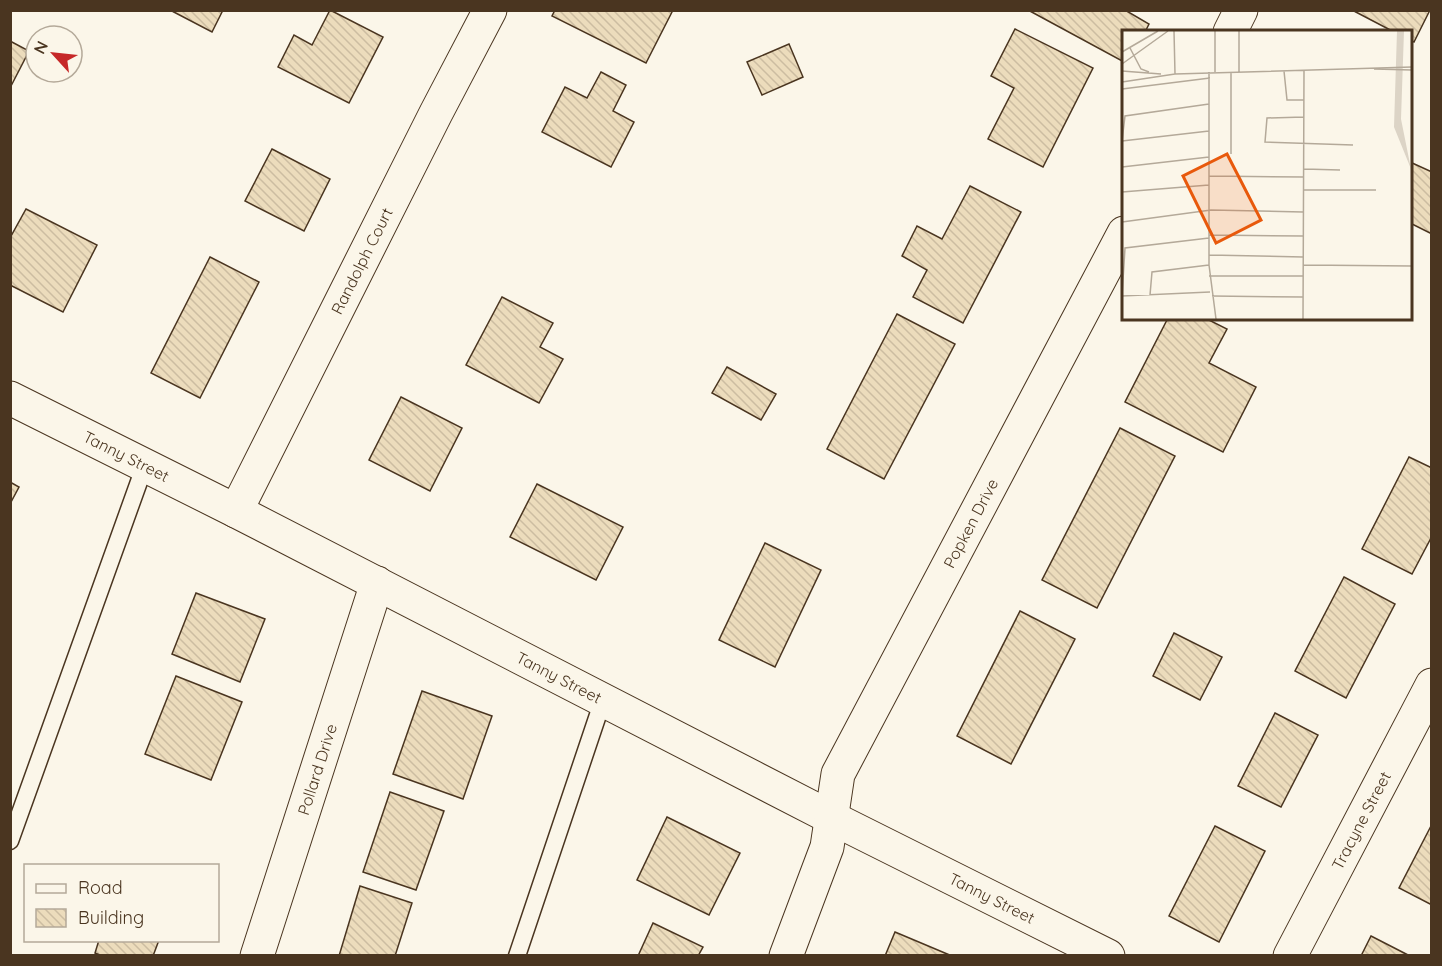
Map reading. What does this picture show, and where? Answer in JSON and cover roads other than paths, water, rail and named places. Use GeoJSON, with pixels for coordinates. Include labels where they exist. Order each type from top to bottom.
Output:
{"type":"FeatureCollection","features":[{"type":"Feature","properties":{"kind":"street","name":"Randolph Court"},"geometry":{"type":"LineString","coordinates":[[236,511],[430,124],[490,10]]}},
{"type":"Feature","properties":{"kind":"street"},"geometry":{"type":"LineString","coordinates":[[1231,30],[1241,10]]}},
{"type":"Feature","properties":{"kind":"street","name":"Popken Drive"},"geometry":{"type":"LineString","coordinates":[[786,956],[827,847],[838,774],[1122,237]]}},
{"type":"Feature","properties":{"kind":"street","name":"Tanny Street"},"geometry":{"type":"LineString","coordinates":[[10,398],[377,583],[832,818],[1108,956]]}},
{"type":"Feature","properties":{"kind":"street","name":"Pollard Drive"},"geometry":{"type":"LineString","coordinates":[[257,956],[377,583]]}},
{"type":"Feature","properties":{"kind":"street","name":"Tracyne Street"},"geometry":{"type":"LineString","coordinates":[[1290,956],[1431,685]]}},
{"type":"Feature","properties":{"kind":"lane"},"geometry":{"type":"LineString","coordinates":[[10,841],[145,465]]}},
{"type":"Feature","properties":{"kind":"lane"},"geometry":{"type":"LineString","coordinates":[[518,956],[603,699]]}}]}
